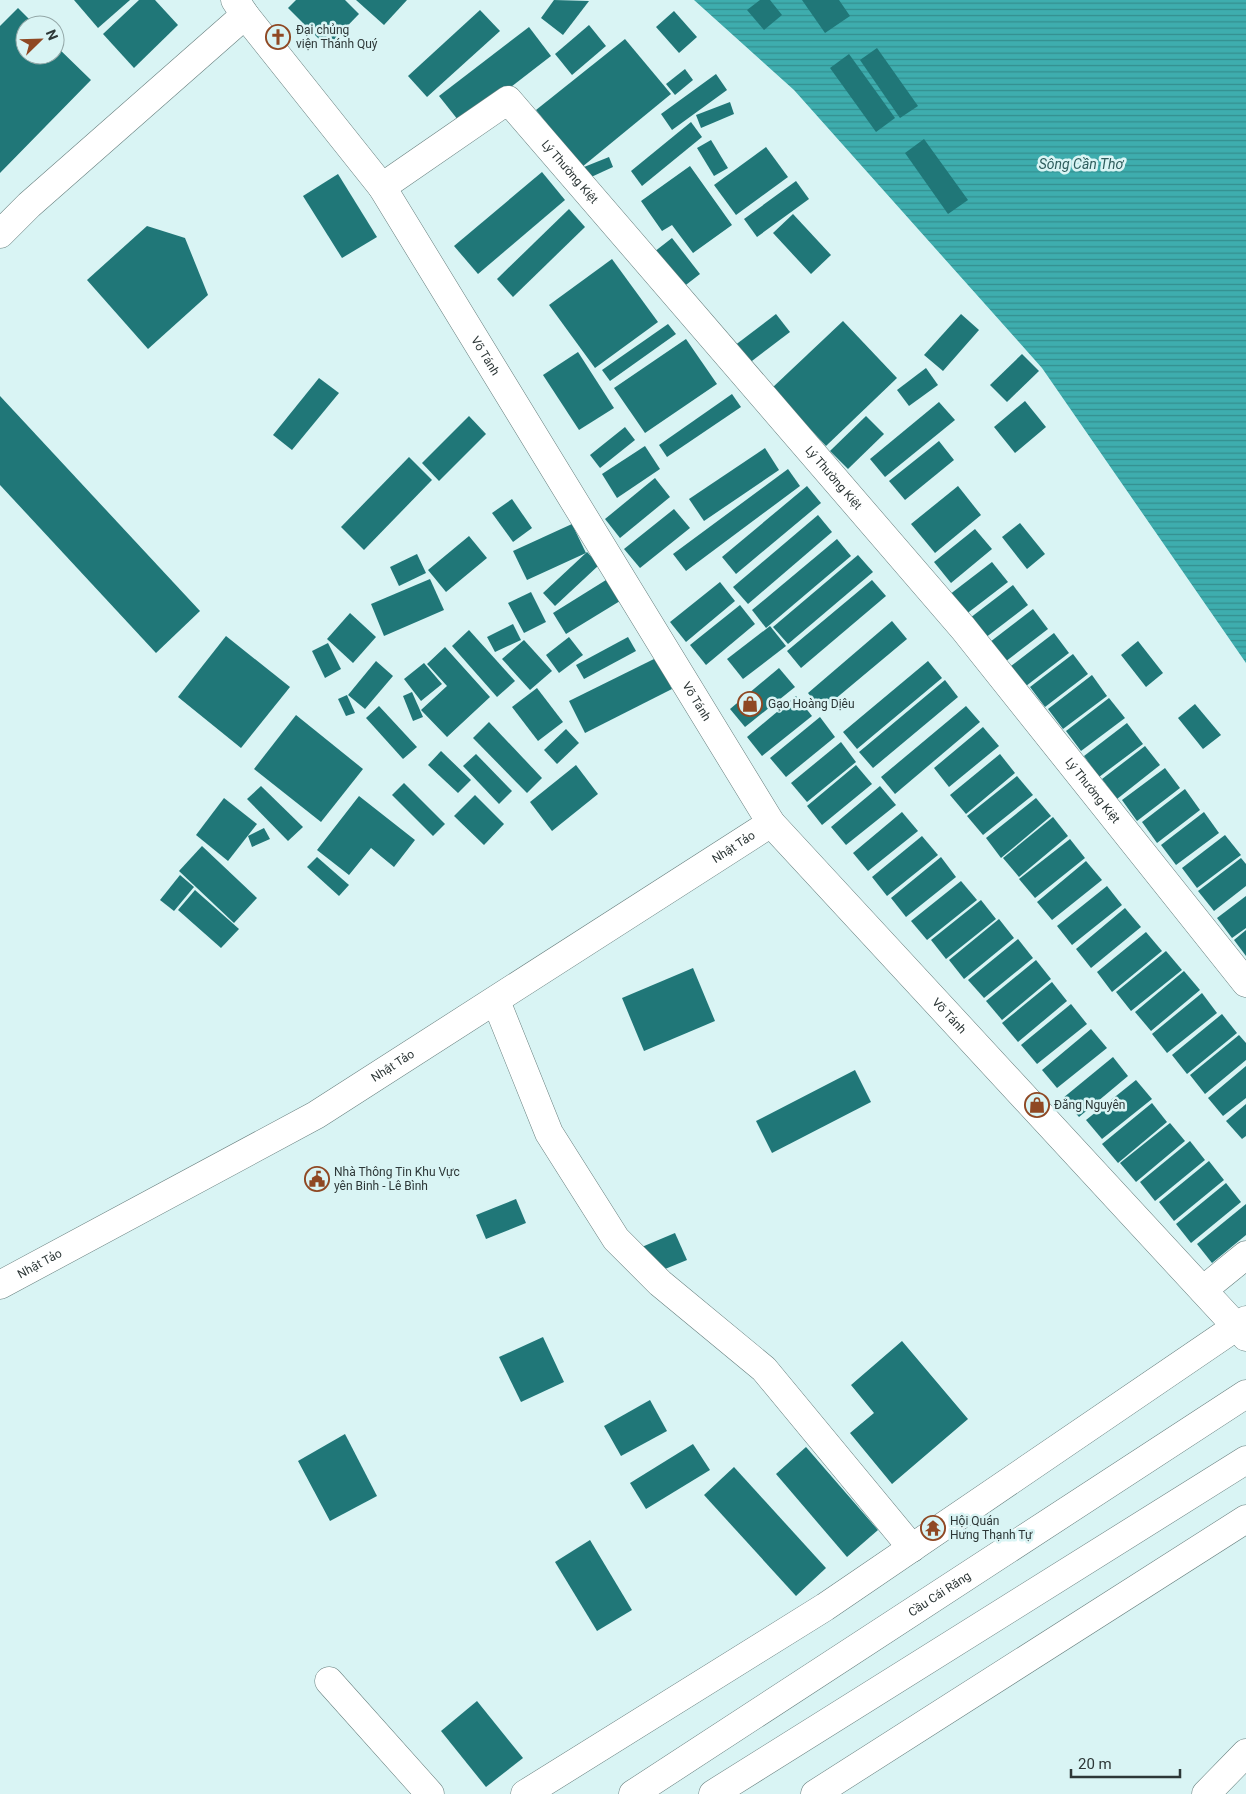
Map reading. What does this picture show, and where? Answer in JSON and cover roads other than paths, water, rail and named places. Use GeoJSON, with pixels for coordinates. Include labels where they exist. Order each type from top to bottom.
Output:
{"type":"FeatureCollection","features":[{"type":"Feature","properties":{"kind":"main road","name":"Võ Tánh"},"geometry":{"type":"LineString","coordinates":[[240,8],[382,187],[771,823],[1203,1290],[1243,1328]]}},
{"type":"Feature","properties":{"kind":"main road"},"geometry":{"type":"LineString","coordinates":[[0,234],[240,8]]}},
{"type":"Feature","properties":{"kind":"main road","name":"Lý Thường Kiệt"},"geometry":{"type":"LineString","coordinates":[[382,187],[508,100],[963,628],[1246,984]]}},
{"type":"Feature","properties":{"kind":"main road","name":"Nhật Tảo"},"geometry":{"type":"LineString","coordinates":[[0,1285],[316,1115],[771,823]]}},
{"type":"Feature","properties":{"kind":"main road"},"geometry":{"type":"LineString","coordinates":[[496,1001],[549,1132],[616,1239],[660,1283],[764,1369],[912,1548]]}},
{"type":"Feature","properties":{"kind":"main road"},"geometry":{"type":"LineString","coordinates":[[1203,1290],[1246,1255]]}},
{"type":"Feature","properties":{"kind":"main road"},"geometry":{"type":"LineString","coordinates":[[525,1794],[825,1607],[1243,1328]]}},
{"type":"Feature","properties":{"kind":"main road","name":"Cầu Cái Răng"},"geometry":{"type":"LineString","coordinates":[[632,1794],[1246,1394]]}},
{"type":"Feature","properties":{"kind":"main road"},"geometry":{"type":"LineString","coordinates":[[713,1794],[1246,1460]]}},
{"type":"Feature","properties":{"kind":"main road"},"geometry":{"type":"LineString","coordinates":[[815,1794],[1246,1519]]}},
{"type":"Feature","properties":{"kind":"main road"},"geometry":{"type":"LineString","coordinates":[[329,1681],[430,1794]]}},
{"type":"Feature","properties":{"kind":"main road"},"geometry":{"type":"LineString","coordinates":[[1206,1794],[1246,1753]]}},
{"type":"Feature","properties":{"kind":"water","name":"Sông Cần Thơ"},"geometry":{"type":"Polygon","coordinates":[[[694,0],[1246,0],[1246,663],[1042,368],[794,90],[694,0]]]}},
{"type":"Feature","properties":{"kind":"place","name":"Đại chủng viện Thánh Quý"},"geometry":{"type":"Point","coordinates":[278,37]}},
{"type":"Feature","properties":{"kind":"place","name":"Gạo Hoàng Dịêu"},"geometry":{"type":"Point","coordinates":[750,704]}},
{"type":"Feature","properties":{"kind":"place","name":"Đăng Nguyên"},"geometry":{"type":"Point","coordinates":[1037,1105]}},
{"type":"Feature","properties":{"kind":"place","name":"Nhà Thông Tin Khu Vực yên Binh - Lê Bình"},"geometry":{"type":"Point","coordinates":[317,1179]}},
{"type":"Feature","properties":{"kind":"place","name":"Hội Quán Hưng Thạnh Tự"},"geometry":{"type":"Point","coordinates":[933,1528]}}]}
